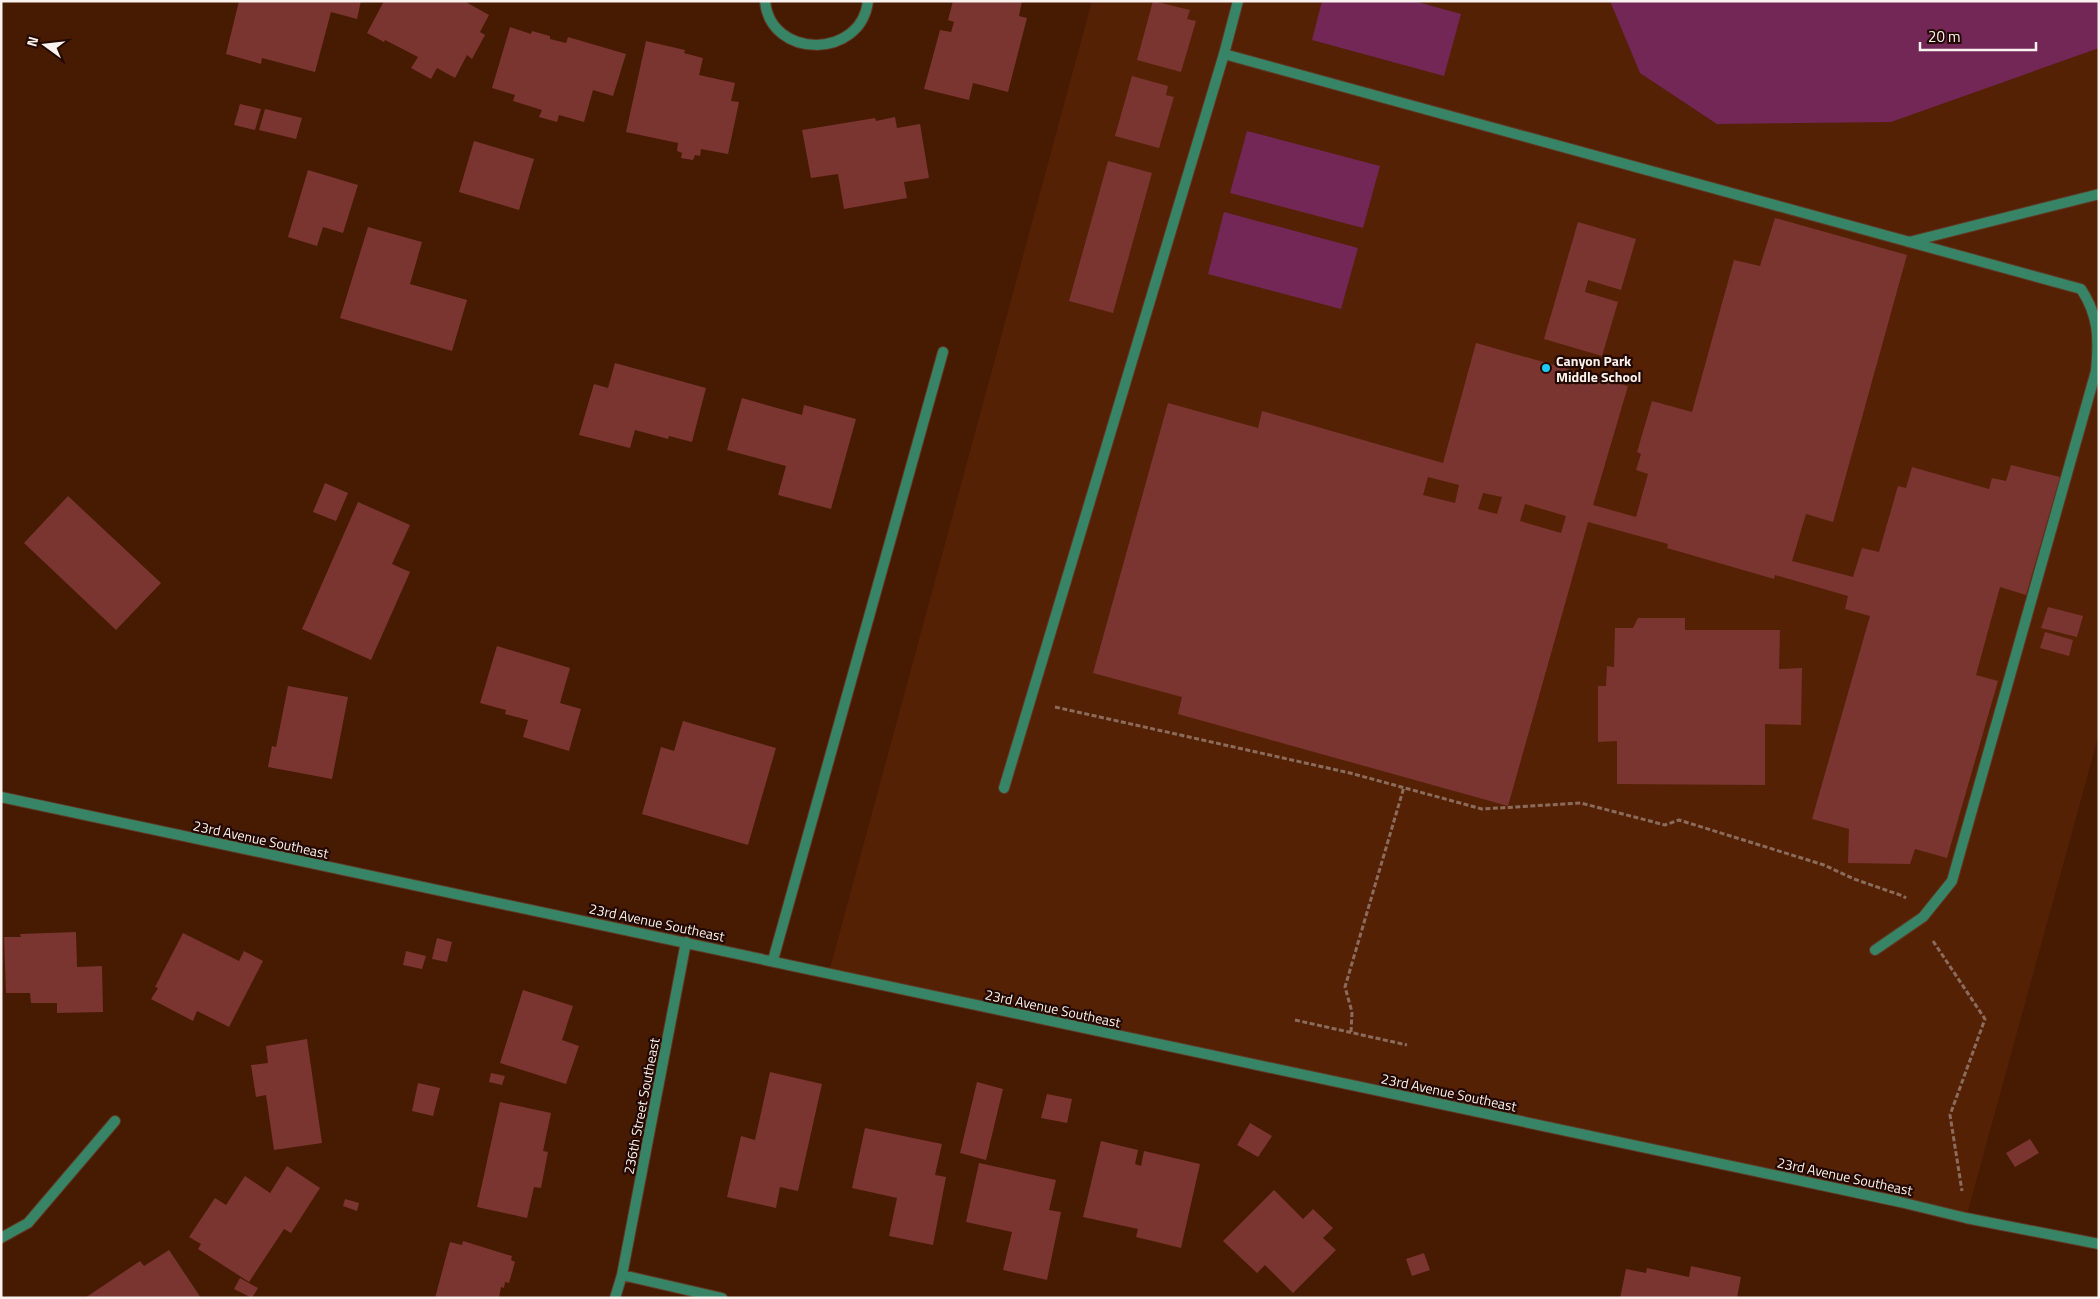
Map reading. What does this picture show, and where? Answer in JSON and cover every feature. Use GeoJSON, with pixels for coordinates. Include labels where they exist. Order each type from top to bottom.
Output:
{"type":"FeatureCollection","features":[{"type":"Feature","properties":{"kind":"street"},"geometry":{"type":"LineString","coordinates":[[765,1],[772,22],[784,35],[799,43],[815,46],[833,44],[847,36],[860,24],[868,1]]}},
{"type":"Feature","properties":{"kind":"street"},"geometry":{"type":"LineString","coordinates":[[1004,788],[1224,54],[1238,1]]}},
{"type":"Feature","properties":{"kind":"street"},"geometry":{"type":"LineString","coordinates":[[1224,54],[2081,289],[2091,304],[2098,343],[2096,371],[1952,881],[1923,917],[1875,950]]}},
{"type":"Feature","properties":{"kind":"street"},"geometry":{"type":"LineString","coordinates":[[1908,242],[2099,194]]}},
{"type":"Feature","properties":{"kind":"street"},"geometry":{"type":"LineString","coordinates":[[773,960],[943,352]]}},
{"type":"Feature","properties":{"kind":"street","name":"23rd Avenue Southeast"},"geometry":{"type":"LineString","coordinates":[[1,797],[773,960],[1266,1068],[1900,1202],[1966,1218],[2099,1244]]}},
{"type":"Feature","properties":{"kind":"street","name":"236th Street Southeast"},"geometry":{"type":"LineString","coordinates":[[615,1298],[622,1275],[686,942]]}},
{"type":"Feature","properties":{"kind":"street"},"geometry":{"type":"LineString","coordinates":[[1,1238],[28,1223],[115,1121]]}},
{"type":"Feature","properties":{"kind":"street"},"geometry":{"type":"LineString","coordinates":[[622,1275],[722,1298]]}},
{"type":"Feature","properties":{"kind":"path"},"geometry":{"type":"LineString","coordinates":[[1030,702],[1350,772],[1482,809],[1581,803],[1665,826],[1679,820],[1824,865],[1854,879],[1903,896],[1923,917],[1934,945],[1985,1019],[1950,1115],[1966,1218]]}},
{"type":"Feature","properties":{"kind":"path"},"geometry":{"type":"LineString","coordinates":[[1350,1032],[1352,1012],[1345,987],[1404,788]]}},
{"type":"Feature","properties":{"kind":"path"},"geometry":{"type":"LineString","coordinates":[[1295,1020],[1407,1045]]}},
{"type":"Feature","properties":{"kind":"shaded area","name":"Canyon Park Middle School"},"geometry":{"type":"Polygon","coordinates":[[[1092,1],[2099,1],[2099,734],[1966,1218],[829,972],[1092,1]]]}},
{"type":"Feature","properties":{"kind":"shaded area"},"geometry":{"type":"Polygon","coordinates":[[[1322,1],[1414,1],[1461,14],[1444,76],[1312,40],[1322,1]]]}},
{"type":"Feature","properties":{"kind":"shaded area"},"geometry":{"type":"Polygon","coordinates":[[[1610,1],[2099,1],[2099,48],[1891,122],[1717,124],[1640,73],[1610,1]]]}},
{"type":"Feature","properties":{"kind":"shaded area"},"geometry":{"type":"Polygon","coordinates":[[[1247,131],[1380,166],[1363,228],[1230,193],[1247,131]]]}},
{"type":"Feature","properties":{"kind":"shaded area"},"geometry":{"type":"Polygon","coordinates":[[[1224,212],[1358,248],[1341,309],[1208,274],[1224,212]]]}},
{"type":"Feature","properties":{"kind":"building"},"geometry":{"type":"Polygon","coordinates":[[[239,1],[361,1],[357,19],[331,12],[315,72],[262,58],[261,64],[226,54],[239,1]]]}},
{"type":"Feature","properties":{"kind":"building"},"geometry":{"type":"Polygon","coordinates":[[[384,1],[464,1],[489,15],[480,32],[485,35],[472,59],[467,55],[455,78],[437,68],[431,79],[411,68],[418,57],[367,33],[384,1]]]}},
{"type":"Feature","properties":{"kind":"building"},"geometry":{"type":"Polygon","coordinates":[[[953,1],[1022,1],[1019,16],[1027,18],[1008,92],[973,83],[969,100],[924,89],[940,30],[951,32],[954,22],[948,20],[953,1]]]}},
{"type":"Feature","properties":{"kind":"building"},"geometry":{"type":"Polygon","coordinates":[[[1153,1],[1190,10],[1187,19],[1196,21],[1181,72],[1137,60],[1153,1]]]}},
{"type":"Feature","properties":{"kind":"building"},"geometry":{"type":"Polygon","coordinates":[[[510,27],[531,34],[532,31],[550,36],[550,39],[566,43],[568,37],[626,54],[613,96],[593,90],[584,122],[559,115],[557,122],[539,117],[542,110],[513,101],[515,95],[492,88],[510,27]]]}},
{"type":"Feature","properties":{"kind":"building"},"geometry":{"type":"Polygon","coordinates":[[[646,41],[685,50],[684,53],[703,58],[699,75],[735,83],[731,101],[739,102],[728,154],[701,149],[700,156],[695,155],[693,160],[681,158],[682,153],[677,151],[678,143],[626,132],[646,41]]]}},
{"type":"Feature","properties":{"kind":"building"},"geometry":{"type":"Polygon","coordinates":[[[1132,76],[1168,86],[1166,95],[1174,97],[1159,148],[1115,136],[1132,76]]]}},
{"type":"Feature","properties":{"kind":"building"},"geometry":{"type":"Polygon","coordinates":[[[240,104],[261,109],[255,130],[234,125],[240,104]]]}},
{"type":"Feature","properties":{"kind":"building"},"geometry":{"type":"Polygon","coordinates":[[[265,109],[302,118],[296,139],[259,130],[265,109]]]}},
{"type":"Feature","properties":{"kind":"building"},"geometry":{"type":"Polygon","coordinates":[[[895,117],[897,128],[920,124],[929,178],[904,182],[907,198],[844,209],[838,174],[811,178],[802,130],[875,118],[876,121],[895,117]]]}},
{"type":"Feature","properties":{"kind":"building"},"geometry":{"type":"Polygon","coordinates":[[[474,141],[534,159],[519,210],[459,192],[474,141]]]}},
{"type":"Feature","properties":{"kind":"building"},"geometry":{"type":"Polygon","coordinates":[[[1108,161],[1152,173],[1113,313],[1069,301],[1108,161]]]}},
{"type":"Feature","properties":{"kind":"building"},"geometry":{"type":"Polygon","coordinates":[[[308,170],[358,185],[343,233],[323,227],[317,246],[288,237],[308,170]]]}},
{"type":"Feature","properties":{"kind":"building"},"geometry":{"type":"Polygon","coordinates":[[[1775,218],[1907,255],[1833,522],[1806,514],[1792,561],[1853,577],[1862,548],[1879,552],[1898,486],[1906,488],[1912,467],[1989,489],[1992,478],[2006,481],[2011,465],[2060,477],[2026,595],[2000,587],[1976,675],[1998,681],[1947,858],[1915,849],[1910,864],[1848,863],[1849,829],[1812,819],[1870,616],[1845,609],[1848,596],[1775,575],[1774,579],[1667,548],[1668,544],[1588,522],[1508,806],[1178,714],[1182,697],[1093,673],[1168,403],[1258,428],[1262,411],[1443,463],[1476,343],[1628,386],[1593,505],[1636,517],[1648,474],[1636,470],[1641,454],[1637,452],[1652,401],[1692,412],[1734,260],[1760,266],[1775,218]],[[1428,477],[1423,495],[1455,503],[1459,485],[1428,477]],[[1483,493],[1478,509],[1497,514],[1502,497],[1483,493]],[[1525,504],[1520,521],[1561,533],[1566,516],[1525,504]]]}},
{"type":"Feature","properties":{"kind":"building"},"geometry":{"type":"Polygon","coordinates":[[[1578,222],[1636,239],[1621,290],[1588,280],[1585,292],[1618,302],[1602,356],[1544,339],[1578,222]]]}},
{"type":"Feature","properties":{"kind":"building"},"geometry":{"type":"Polygon","coordinates":[[[368,227],[422,242],[410,284],[467,300],[452,351],[340,318],[368,227]]]}},
{"type":"Feature","properties":{"kind":"building"},"geometry":{"type":"Polygon","coordinates":[[[615,363],[706,388],[692,442],[669,436],[668,439],[635,430],[630,448],[579,435],[594,384],[608,388],[615,363]]]}},
{"type":"Feature","properties":{"kind":"building"},"geometry":{"type":"Polygon","coordinates":[[[742,398],[802,415],[804,405],[856,419],[831,509],[778,495],[786,466],[727,450],[742,398]]]}},
{"type":"Feature","properties":{"kind":"building"},"geometry":{"type":"Polygon","coordinates":[[[325,483],[348,493],[336,521],[313,512],[325,483]]]}},
{"type":"Feature","properties":{"kind":"building"},"geometry":{"type":"Polygon","coordinates":[[[68,496],[161,583],[116,630],[24,543],[68,496]]]}},
{"type":"Feature","properties":{"kind":"building"},"geometry":{"type":"Polygon","coordinates":[[[358,502],[410,525],[392,564],[410,572],[371,660],[302,629],[358,502]]]}},
{"type":"Feature","properties":{"kind":"building"},"geometry":{"type":"Polygon","coordinates":[[[2048,607],[2083,616],[2077,637],[2041,628],[2048,607]]]}},
{"type":"Feature","properties":{"kind":"building"},"geometry":{"type":"Polygon","coordinates":[[[1638,618],[1685,618],[1685,630],[1780,630],[1779,669],[1802,668],[1801,725],[1765,724],[1765,785],[1617,784],[1617,741],[1598,742],[1598,686],[1606,686],[1607,666],[1614,667],[1615,628],[1633,628],[1638,618]]]}},
{"type":"Feature","properties":{"kind":"building"},"geometry":{"type":"Polygon","coordinates":[[[2045,632],[2073,640],[2069,656],[2040,648],[2045,632]]]}},
{"type":"Feature","properties":{"kind":"building"},"geometry":{"type":"Polygon","coordinates":[[[497,646],[570,668],[560,703],[581,709],[569,751],[523,737],[528,720],[505,714],[506,710],[480,703],[497,646]]]}},
{"type":"Feature","properties":{"kind":"building"},"geometry":{"type":"Polygon","coordinates":[[[288,686],[348,697],[332,779],[268,767],[272,746],[276,747],[288,686]]]}},
{"type":"Feature","properties":{"kind":"building"},"geometry":{"type":"Polygon","coordinates":[[[683,721],[776,748],[748,845],[642,814],[661,747],[674,751],[683,721]]]}},
{"type":"Feature","properties":{"kind":"building"},"geometry":{"type":"Polygon","coordinates":[[[76,932],[77,967],[102,966],[103,1012],[57,1013],[57,1003],[31,1003],[30,993],[6,993],[4,937],[21,937],[20,934],[76,932]]]}},
{"type":"Feature","properties":{"kind":"building"},"geometry":{"type":"Polygon","coordinates":[[[183,933],[239,961],[244,951],[263,961],[229,1027],[197,1011],[193,1021],[151,999],[158,988],[155,987],[183,933]]]}},
{"type":"Feature","properties":{"kind":"building"},"geometry":{"type":"Polygon","coordinates":[[[437,938],[452,942],[447,962],[432,959],[437,938]]]}},
{"type":"Feature","properties":{"kind":"building"},"geometry":{"type":"Polygon","coordinates":[[[406,951],[426,956],[422,969],[403,965],[406,951]]]}},
{"type":"Feature","properties":{"kind":"building"},"geometry":{"type":"Polygon","coordinates":[[[523,990],[573,1006],[562,1040],[579,1046],[566,1084],[500,1063],[523,990]]]}},
{"type":"Feature","properties":{"kind":"building"},"geometry":{"type":"Polygon","coordinates":[[[307,1039],[322,1143],[274,1150],[266,1095],[256,1097],[251,1065],[268,1063],[266,1046],[307,1039]]]}},
{"type":"Feature","properties":{"kind":"building"},"geometry":{"type":"Polygon","coordinates":[[[770,1072],[822,1084],[798,1191],[780,1187],[776,1208],[727,1197],[741,1136],[755,1140],[770,1072]]]}},
{"type":"Feature","properties":{"kind":"building"},"geometry":{"type":"Polygon","coordinates":[[[491,1073],[505,1076],[502,1085],[489,1082],[491,1073]]]}},
{"type":"Feature","properties":{"kind":"building"},"geometry":{"type":"Polygon","coordinates":[[[977,1082],[1003,1089],[986,1160],[960,1153],[977,1082]]]}},
{"type":"Feature","properties":{"kind":"building"},"geometry":{"type":"Polygon","coordinates":[[[418,1083],[440,1088],[433,1116],[412,1111],[418,1083]]]}},
{"type":"Feature","properties":{"kind":"building"},"geometry":{"type":"Polygon","coordinates":[[[1047,1094],[1072,1099],[1067,1123],[1041,1118],[1047,1094]]]}},
{"type":"Feature","properties":{"kind":"building"},"geometry":{"type":"Polygon","coordinates":[[[500,1102],[551,1113],[543,1151],[548,1152],[541,1188],[534,1187],[527,1218],[477,1207],[500,1102]]]}},
{"type":"Feature","properties":{"kind":"building"},"geometry":{"type":"Polygon","coordinates":[[[1250,1123],[1272,1136],[1258,1157],[1237,1145],[1250,1123]]]}},
{"type":"Feature","properties":{"kind":"building"},"geometry":{"type":"Polygon","coordinates":[[[865,1128],[942,1144],[935,1175],[946,1177],[933,1245],[889,1236],[897,1198],[852,1188],[865,1128]]]}},
{"type":"Feature","properties":{"kind":"building"},"geometry":{"type":"Polygon","coordinates":[[[2030,1139],[2039,1153],[2015,1167],[2006,1153],[2030,1139]]]}},
{"type":"Feature","properties":{"kind":"building"},"geometry":{"type":"Polygon","coordinates":[[[1101,1141],[1138,1150],[1135,1164],[1141,1166],[1144,1151],[1200,1164],[1181,1248],[1136,1237],[1138,1229],[1083,1217],[1101,1141]]]}},
{"type":"Feature","properties":{"kind":"building"},"geometry":{"type":"Polygon","coordinates":[[[979,1163],[1056,1180],[1049,1210],[1061,1212],[1047,1280],[1003,1270],[1012,1232],[966,1222],[979,1163]]]}},
{"type":"Feature","properties":{"kind":"building"},"geometry":{"type":"Polygon","coordinates":[[[287,1166],[320,1188],[291,1233],[284,1229],[249,1282],[198,1249],[201,1244],[189,1237],[215,1198],[226,1205],[245,1176],[270,1193],[287,1166]]]}},
{"type":"Feature","properties":{"kind":"building"},"geometry":{"type":"Polygon","coordinates":[[[1274,1190],[1303,1219],[1313,1209],[1333,1228],[1323,1238],[1336,1250],[1293,1293],[1265,1265],[1257,1273],[1223,1241],[1274,1190]]]}},
{"type":"Feature","properties":{"kind":"building"},"geometry":{"type":"Polygon","coordinates":[[[345,1199],[359,1203],[357,1211],[343,1206],[345,1199]]]}},
{"type":"Feature","properties":{"kind":"building"},"geometry":{"type":"Polygon","coordinates":[[[463,1241],[512,1256],[511,1260],[515,1262],[509,1283],[505,1282],[504,1288],[501,1287],[499,1298],[435,1298],[450,1242],[462,1245],[463,1241]]]}},
{"type":"Feature","properties":{"kind":"building"},"geometry":{"type":"Polygon","coordinates":[[[169,1250],[201,1298],[85,1298],[140,1261],[144,1266],[169,1250]]]}},
{"type":"Feature","properties":{"kind":"building"},"geometry":{"type":"Polygon","coordinates":[[[1424,1253],[1430,1270],[1412,1276],[1406,1259],[1424,1253]]]}},
{"type":"Feature","properties":{"kind":"building"},"geometry":{"type":"Polygon","coordinates":[[[1691,1266],[1741,1277],[1737,1298],[1620,1298],[1626,1269],[1646,1273],[1647,1268],[1689,1277],[1691,1266]]]}},
{"type":"Feature","properties":{"kind":"building"},"geometry":{"type":"Polygon","coordinates":[[[240,1278],[258,1288],[252,1298],[234,1289],[240,1278]]]}},
{"type":"Feature","properties":{"kind":"place","name":"Canyon Park Middle School"},"geometry":{"type":"Point","coordinates":[1546,368]}}]}
